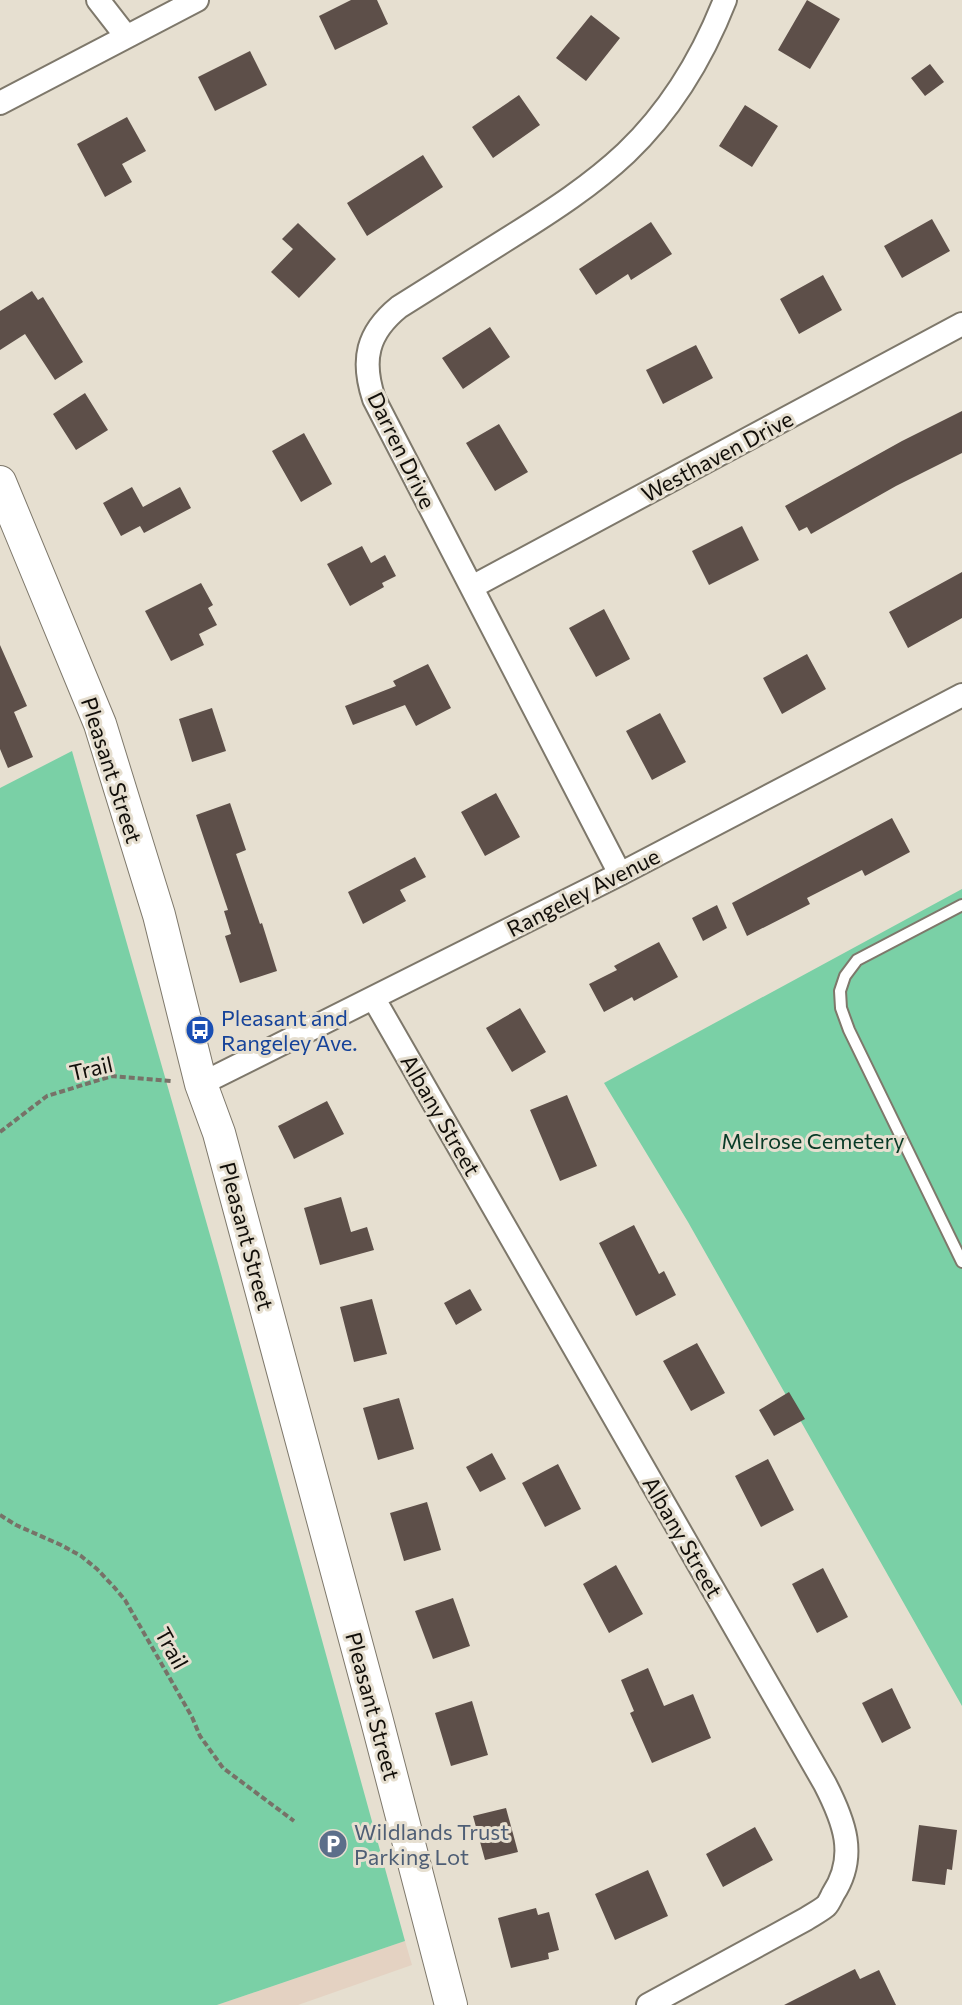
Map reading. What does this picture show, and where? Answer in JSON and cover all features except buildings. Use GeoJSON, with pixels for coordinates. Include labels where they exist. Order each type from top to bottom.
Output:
{"type":"FeatureCollection","features":[{"type":"Feature","properties":{"kind":"main road","name":"Pleasant Street"},"geometry":{"type":"LineString","coordinates":[[0,482],[100,724],[159,915],[201,1084],[219,1132],[451,2005]]}},
{"type":"Feature","properties":{"kind":"street"},"geometry":{"type":"LineString","coordinates":[[98,0],[126,36]]}},
{"type":"Feature","properties":{"kind":"street"},"geometry":{"type":"LineString","coordinates":[[0,103],[197,0]]}},
{"type":"Feature","properties":{"kind":"street","name":"Darren Drive"},"geometry":{"type":"LineString","coordinates":[[620,874],[374,399],[367,358],[370,345],[382,323],[399,307],[566,201],[627,152],[658,116],[696,63],[725,0]]}},
{"type":"Feature","properties":{"kind":"street","name":"Westhaven Drive"},"geometry":{"type":"LineString","coordinates":[[472,587],[962,324]]}},
{"type":"Feature","properties":{"kind":"street","name":"Rangeley Avenue"},"geometry":{"type":"LineString","coordinates":[[201,1084],[620,874],[962,695]]}},
{"type":"Feature","properties":{"kind":"street","name":"Albany Street"},"geometry":{"type":"LineString","coordinates":[[374,999],[825,1784],[838,1810],[846,1837],[847,1864],[839,1886],[826,1906],[648,2005]]}},
{"type":"Feature","properties":{"kind":"lane"},"geometry":{"type":"LineString","coordinates":[[962,905],[857,960],[845,976],[840,991],[841,1008],[849,1030],[962,1262]]}},
{"type":"Feature","properties":{"kind":"path","name":"Trail"},"geometry":{"type":"LineString","coordinates":[[0,1132],[47,1096],[112,1076],[201,1084]]}},
{"type":"Feature","properties":{"kind":"path","name":"Trail"},"geometry":{"type":"LineString","coordinates":[[0,1515],[81,1556],[103,1575],[125,1600],[192,1717],[200,1736],[223,1768],[294,1821]]}},
{"type":"Feature","properties":{"kind":"shaded area"},"geometry":{"type":"Polygon","coordinates":[[[405,1941],[412,1965],[298,2005],[217,2005],[405,1941]]]}},
{"type":"Feature","properties":{"kind":"green space"},"geometry":{"type":"Polygon","coordinates":[[[72,751],[218,1263],[405,1941],[217,2005],[0,2005],[0,788],[72,751]]]}},
{"type":"Feature","properties":{"kind":"green space","name":"Melrose Cemetery"},"geometry":{"type":"Polygon","coordinates":[[[962,889],[962,1706],[688,1222],[604,1083],[962,889]]]}},
{"type":"Feature","properties":{"kind":"place","name":"Pleasant and Rangeley Ave."},"geometry":{"type":"Point","coordinates":[200,1030]}},
{"type":"Feature","properties":{"kind":"place","name":"Wildlands Trust Parking Lot"},"geometry":{"type":"Point","coordinates":[333,1844]}}]}
